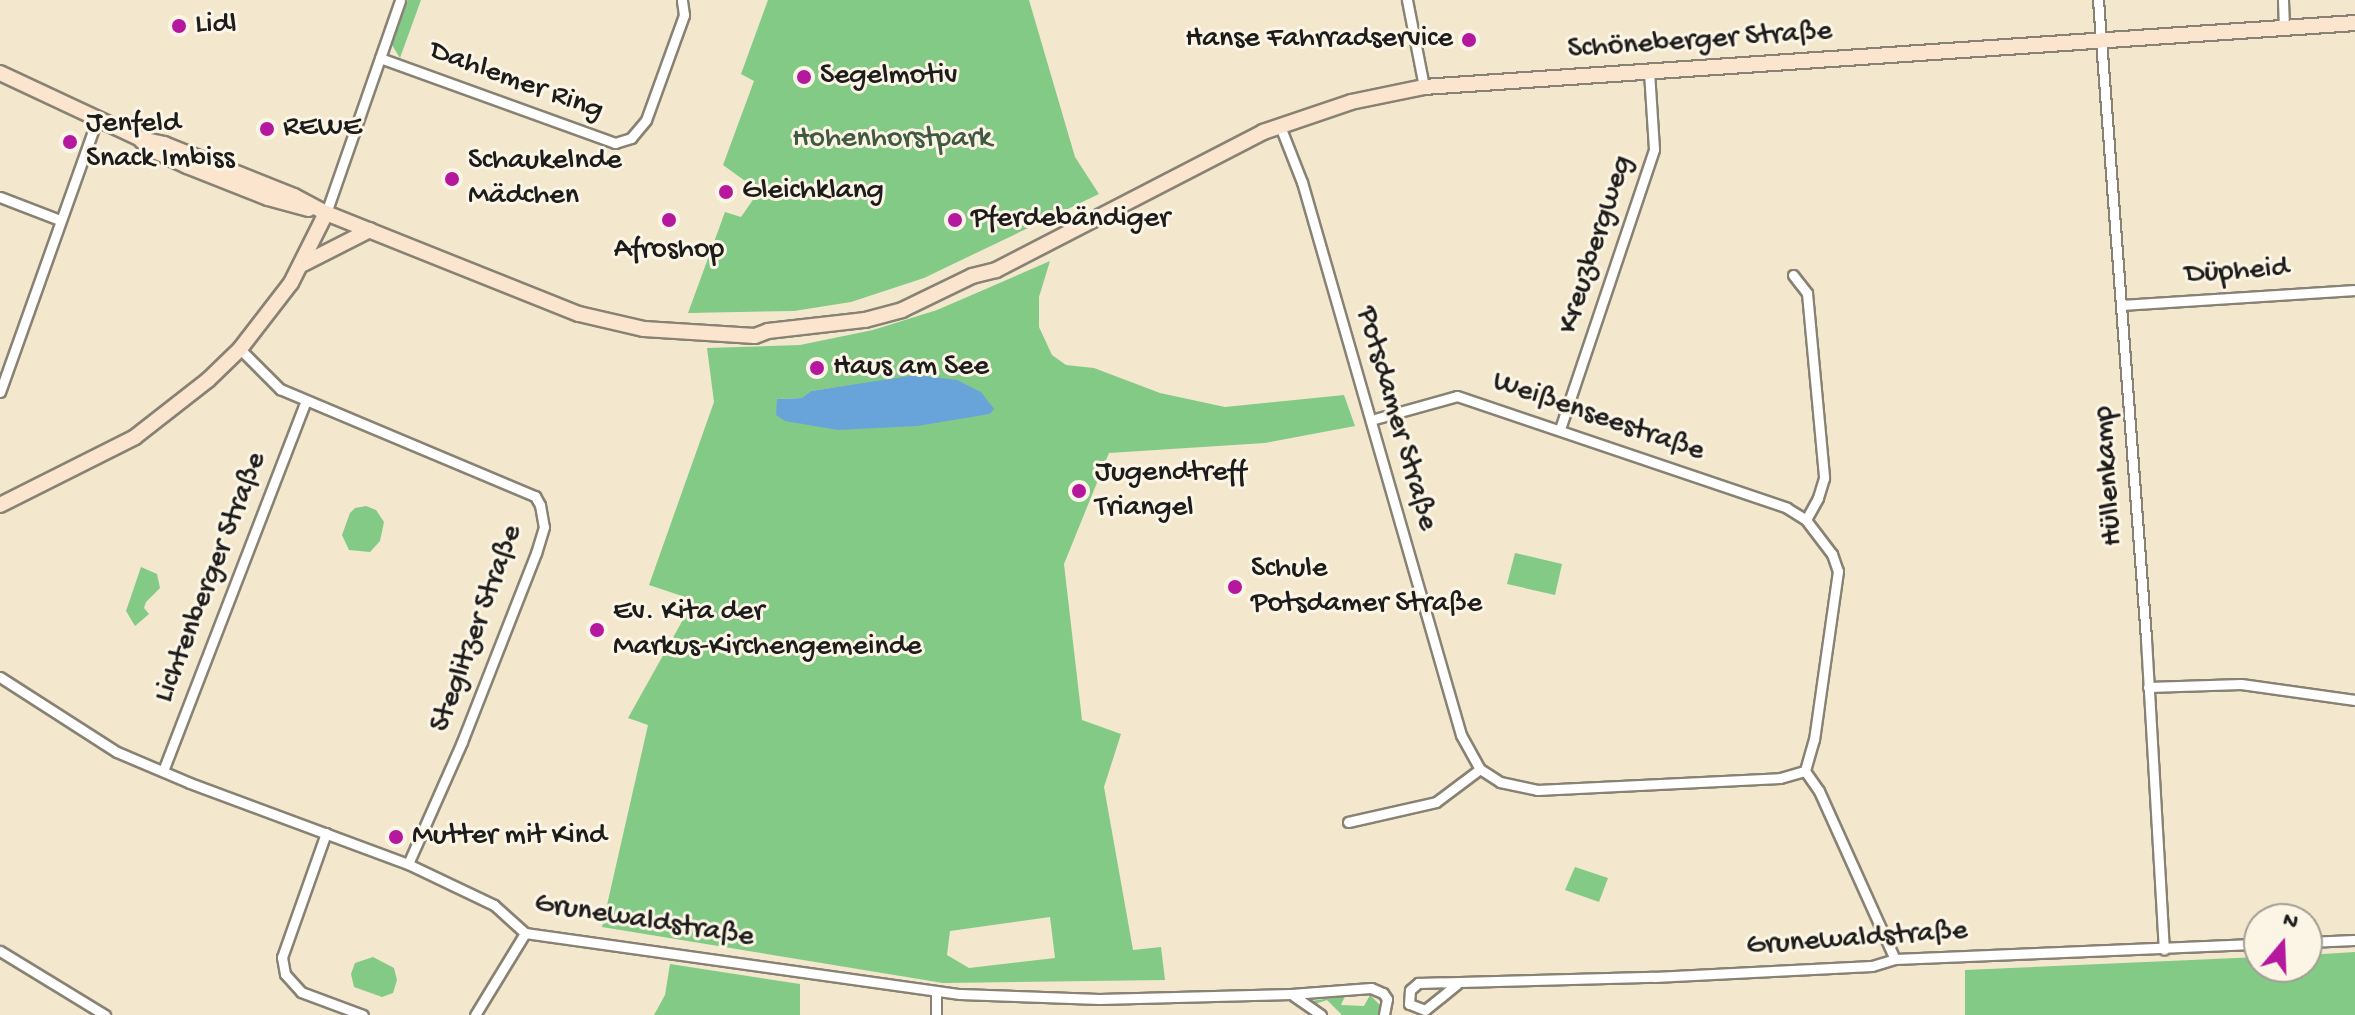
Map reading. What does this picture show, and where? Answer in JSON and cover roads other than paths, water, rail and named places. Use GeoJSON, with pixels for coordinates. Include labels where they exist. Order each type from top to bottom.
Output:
{"type":"FeatureCollection","features":[{"type":"Feature","properties":{"kind":"street"},"geometry":{"type":"LineString","coordinates":[[1,502],[135,437],[175,409],[240,349],[302,265],[326,213],[400,0]]}},
{"type":"Feature","properties":{"kind":"street","name":"Dahlemer Ring"},"geometry":{"type":"LineString","coordinates":[[380,58],[615,143],[631,138],[646,120],[684,15],[682,0]]}},
{"type":"Feature","properties":{"kind":"street"},"geometry":{"type":"LineString","coordinates":[[1407,0],[1424,87]]}},
{"type":"Feature","properties":{"kind":"street","name":"Hüllenkamp"},"geometry":{"type":"LineString","coordinates":[[2098,0],[2122,305],[2164,949]]}},
{"type":"Feature","properties":{"kind":"street"},"geometry":{"type":"LineString","coordinates":[[2283,0],[2284,28]]}},
{"type":"Feature","properties":{"kind":"street","name":"Schöneberger Straße"},"geometry":{"type":"LineString","coordinates":[[0,73],[141,139],[150,149],[214,177],[280,202],[326,213],[559,303],[582,305],[660,327],[693,331],[718,326],[755,327],[768,331],[843,320],[863,311],[920,299],[972,276],[996,270],[1076,226],[1280,126],[1351,102],[1424,87],[2355,23]]}},
{"type":"Feature","properties":{"kind":"street","name":"Kreuzbergweg"},"geometry":{"type":"LineString","coordinates":[[1560,429],[1654,149],[1649,72]]}},
{"type":"Feature","properties":{"kind":"street"},"geometry":{"type":"LineString","coordinates":[[0,392],[97,120]]}},
{"type":"Feature","properties":{"kind":"street","name":"Potsdamer Straße"},"geometry":{"type":"LineString","coordinates":[[1280,126],[1302,182],[1461,735],[1480,769]]}},
{"type":"Feature","properties":{"kind":"street"},"geometry":{"type":"LineString","coordinates":[[0,197],[60,220]]}},
{"type":"Feature","properties":{"kind":"street"},"geometry":{"type":"LineString","coordinates":[[302,265],[370,230]]}},
{"type":"Feature","properties":{"kind":"street"},"geometry":{"type":"LineString","coordinates":[[1793,275],[1807,293],[1824,478],[1806,520]]}},
{"type":"Feature","properties":{"kind":"street","name":"Düpheid"},"geometry":{"type":"LineString","coordinates":[[2122,305],[2355,290]]}},
{"type":"Feature","properties":{"kind":"street","name":"Steglitzer Straße"},"geometry":{"type":"LineString","coordinates":[[240,349],[280,389],[535,496],[540,505],[544,527],[536,553],[462,742],[408,864]]}},
{"type":"Feature","properties":{"kind":"street","name":"Weißenseestraße"},"geometry":{"type":"LineString","coordinates":[[1371,420],[1457,396],[1787,508],[1806,520],[1832,554],[1838,571],[1814,739],[1805,771]]}},
{"type":"Feature","properties":{"kind":"street","name":"Lichtenberger Straße"},"geometry":{"type":"LineString","coordinates":[[163,771],[306,401]]}},
{"type":"Feature","properties":{"kind":"street","name":"Grunewaldstraße"},"geometry":{"type":"LineString","coordinates":[[0,677],[117,752],[408,864],[494,905],[525,933],[936,992],[1059,999],[1291,994],[1371,988],[1378,989],[1387,999],[1384,1015]]}},
{"type":"Feature","properties":{"kind":"street"},"geometry":{"type":"LineString","coordinates":[[2148,687],[2241,684],[2355,700]]}},
{"type":"Feature","properties":{"kind":"street"},"geometry":{"type":"LineString","coordinates":[[1348,822],[1436,802],[1480,769],[1500,782],[1537,790],[1780,778],[1805,771],[1819,791],[1895,959]]}},
{"type":"Feature","properties":{"kind":"street"},"geometry":{"type":"LineString","coordinates":[[326,833],[282,957],[285,974],[301,992],[363,1015]]}},
{"type":"Feature","properties":{"kind":"street"},"geometry":{"type":"LineString","coordinates":[[475,1015],[525,933]]}},
{"type":"Feature","properties":{"kind":"street"},"geometry":{"type":"LineString","coordinates":[[2323,941],[2355,940]]}},
{"type":"Feature","properties":{"kind":"street","name":"Grunewaldstraße"},"geometry":{"type":"LineString","coordinates":[[1457,984],[1425,1010],[1409,1004],[1410,990],[1418,983],[1457,984],[1872,966],[1895,959],[2243,945]]}},
{"type":"Feature","properties":{"kind":"street"},"geometry":{"type":"LineString","coordinates":[[0,951],[105,1015]]}},
{"type":"Feature","properties":{"kind":"street"},"geometry":{"type":"LineString","coordinates":[[936,992],[936,1015]]}},
{"type":"Feature","properties":{"kind":"street"},"geometry":{"type":"LineString","coordinates":[[1291,994],[1321,1015]]}},
{"type":"Feature","properties":{"kind":"water"},"geometry":{"type":"Polygon","coordinates":[[[916,375],[957,380],[981,392],[994,409],[990,414],[917,426],[838,430],[785,421],[776,415],[777,399],[802,398],[811,391],[916,375]]]}},
{"type":"Feature","properties":{"kind":"place","name":"Lidl"},"geometry":{"type":"Point","coordinates":[179,26]}},
{"type":"Feature","properties":{"kind":"place","name":"Hanse Fahrradservice"},"geometry":{"type":"Point","coordinates":[1469,40]}},
{"type":"Feature","properties":{"kind":"place","name":"Segelmotiv"},"geometry":{"type":"Point","coordinates":[804,77]}},
{"type":"Feature","properties":{"kind":"place","name":"REWE"},"geometry":{"type":"Point","coordinates":[267,129]}},
{"type":"Feature","properties":{"kind":"place","name":"Jenfeld Snack Imbiss"},"geometry":{"type":"Point","coordinates":[70,142]}},
{"type":"Feature","properties":{"kind":"place","name":"Schaukelnde Mädchen"},"geometry":{"type":"Point","coordinates":[452,179]}},
{"type":"Feature","properties":{"kind":"place","name":"Gleichklang"},"geometry":{"type":"Point","coordinates":[726,192]}},
{"type":"Feature","properties":{"kind":"place","name":"Afroshop"},"geometry":{"type":"Point","coordinates":[669,220]}},
{"type":"Feature","properties":{"kind":"place","name":"Pferdebändiger"},"geometry":{"type":"Point","coordinates":[955,220]}},
{"type":"Feature","properties":{"kind":"place","name":"Haus am See"},"geometry":{"type":"Point","coordinates":[817,368]}},
{"type":"Feature","properties":{"kind":"place","name":"Jugendtreff Triangel"},"geometry":{"type":"Point","coordinates":[1079,491]}},
{"type":"Feature","properties":{"kind":"place","name":"Schule Potsdamer Straße"},"geometry":{"type":"Point","coordinates":[1235,587]}},
{"type":"Feature","properties":{"kind":"place","name":"Ev. Kita der Markus-Kirchengemeinde"},"geometry":{"type":"Point","coordinates":[597,630]}},
{"type":"Feature","properties":{"kind":"place","name":"Mutter mit Kind"},"geometry":{"type":"Point","coordinates":[396,837]}},
{"type":"Feature","properties":{"kind":"park label","name":"Hohenhorstpark"},"geometry":{"type":"Point","coordinates":[892,140]}}]}
